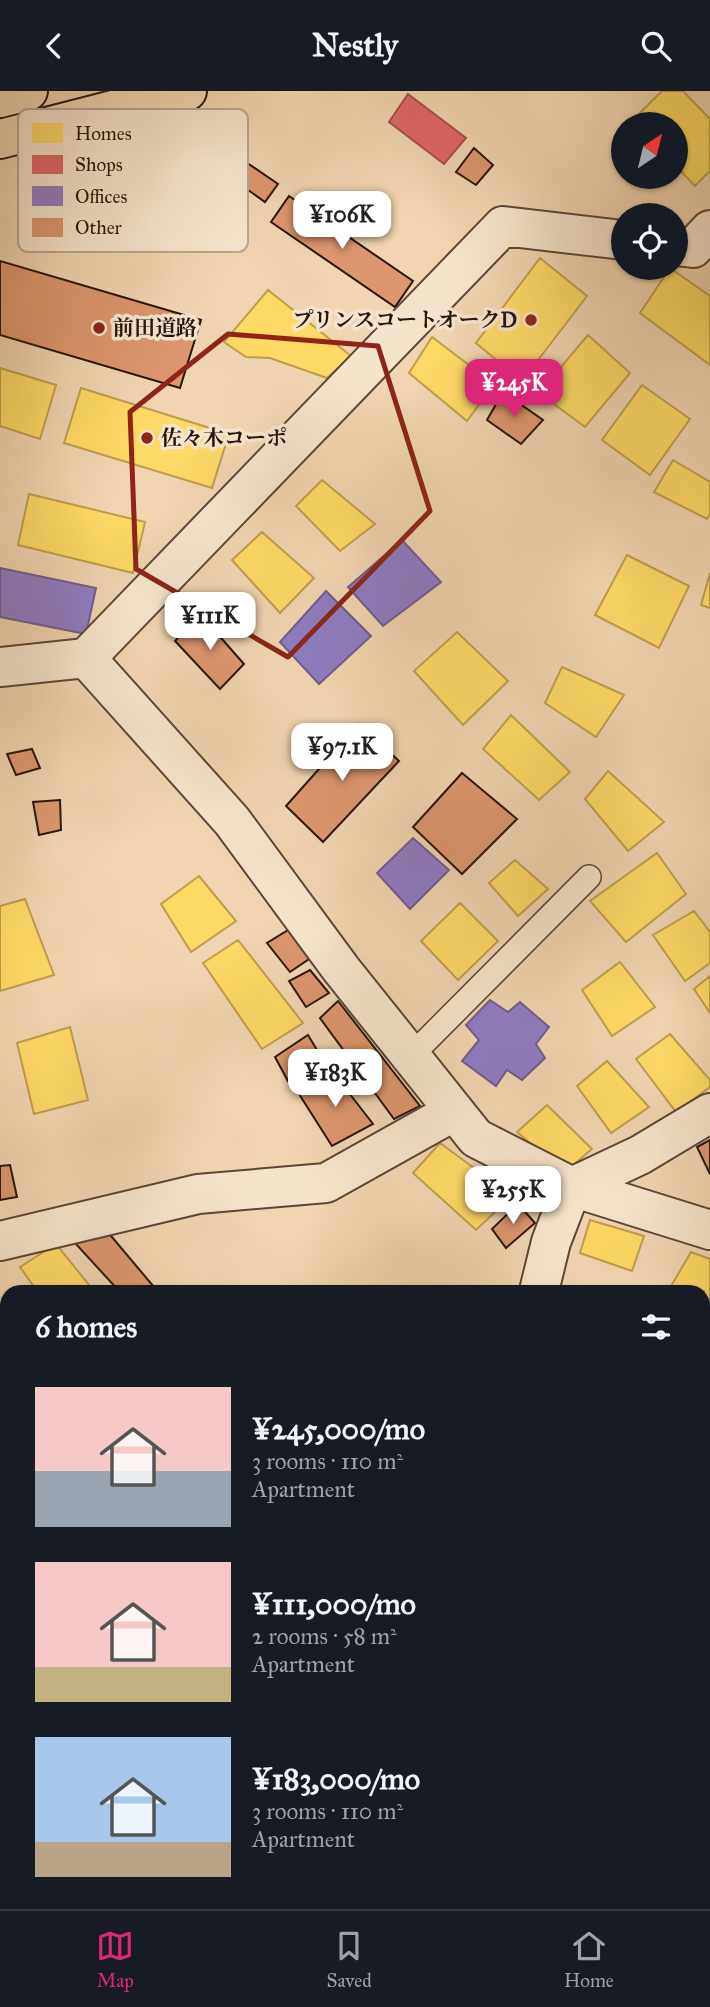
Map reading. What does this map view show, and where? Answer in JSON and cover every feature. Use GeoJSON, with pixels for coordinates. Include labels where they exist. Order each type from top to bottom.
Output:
{"type":"FeatureCollection","features":[{"type":"Feature","properties":{"kind":"main road"},"geometry":{"type":"LineString","coordinates":[[0,98],[28,91]]}},
{"type":"Feature","properties":{"kind":"main road"},"geometry":{"type":"LineString","coordinates":[[117,109],[187,91]]}},
{"type":"Feature","properties":{"kind":"main road"},"geometry":{"type":"LineString","coordinates":[[0,139],[18,134]]}},
{"type":"Feature","properties":{"kind":"street"},"geometry":{"type":"LineString","coordinates":[[0,667],[86,658],[503,226],[611,239]]}},
{"type":"Feature","properties":{"kind":"street"},"geometry":{"type":"LineString","coordinates":[[688,247],[693,248],[710,230]]}},
{"type":"Feature","properties":{"kind":"street"},"geometry":{"type":"LineString","coordinates":[[86,658],[232,821],[341,969],[476,1138],[572,1187],[710,1230]]}},
{"type":"Feature","properties":{"kind":"street"},"geometry":{"type":"LineString","coordinates":[[0,1241],[198,1194],[326,1183],[453,1112]]}},
{"type":"Feature","properties":{"kind":"street"},"geometry":{"type":"LineString","coordinates":[[540,1285],[551,1242],[572,1187],[640,1155],[710,1113]]}},
{"type":"Feature","properties":{"kind":"lane"},"geometry":{"type":"LineString","coordinates":[[410,1056],[589,877]]}},
{"type":"Feature","properties":{"kind":"highlighted area"},"geometry":{"type":"Polygon","coordinates":[[[228,334],[378,346],[430,511],[288,657],[136,569],[130,412],[228,334]]]}},
{"type":"Feature","properties":{"kind":"building: Homes"},"geometry":{"type":"Polygon","coordinates":[[[662,91],[683,91],[710,119],[710,171],[695,186],[688,179],[688,112],[641,112],[662,91]]]}},
{"type":"Feature","properties":{"kind":"building: Homes","name":"プリンスコートオークD"},"geometry":{"type":"Polygon","coordinates":[[[540,258],[587,296],[522,381],[476,343],[540,258]]]}},
{"type":"Feature","properties":{"kind":"building: Homes"},"geometry":{"type":"Polygon","coordinates":[[[662,280],[687,280],[710,296],[710,365],[640,313],[662,280]]]}},
{"type":"Feature","properties":{"kind":"building: Homes"},"geometry":{"type":"Polygon","coordinates":[[[268,290],[351,356],[327,378],[270,358],[246,357],[224,342],[268,290]]]}},
{"type":"Feature","properties":{"kind":"building: Homes"},"geometry":{"type":"Polygon","coordinates":[[[588,335],[630,373],[585,427],[539,393],[588,335]]]}},
{"type":"Feature","properties":{"kind":"building: Homes"},"geometry":{"type":"Polygon","coordinates":[[[432,337],[494,384],[467,421],[409,373],[432,337]]]}},
{"type":"Feature","properties":{"kind":"building: Homes"},"geometry":{"type":"Polygon","coordinates":[[[0,368],[56,385],[40,439],[0,426],[0,368]]]}},
{"type":"Feature","properties":{"kind":"building: Homes"},"geometry":{"type":"Polygon","coordinates":[[[642,385],[690,419],[650,475],[602,440],[642,385]]]}},
{"type":"Feature","properties":{"kind":"building: Homes","name":"佐々木コーポ"},"geometry":{"type":"Polygon","coordinates":[[[81,388],[229,434],[212,488],[64,443],[81,388]]]}},
{"type":"Feature","properties":{"kind":"building: Homes"},"geometry":{"type":"Polygon","coordinates":[[[673,460],[710,482],[710,514],[707,519],[654,492],[673,460]]]}},
{"type":"Feature","properties":{"kind":"building: Homes"},"geometry":{"type":"Polygon","coordinates":[[[322,480],[375,524],[340,551],[296,506],[322,480]]]}},
{"type":"Feature","properties":{"kind":"building: Homes"},"geometry":{"type":"Polygon","coordinates":[[[29,494],[145,522],[133,573],[18,545],[29,494]]]}},
{"type":"Feature","properties":{"kind":"building: Homes"},"geometry":{"type":"Polygon","coordinates":[[[262,532],[314,578],[280,613],[232,560],[262,532]]]}},
{"type":"Feature","properties":{"kind":"building: Homes"},"geometry":{"type":"Polygon","coordinates":[[[627,555],[689,586],[659,648],[595,615],[627,555]]]}},
{"type":"Feature","properties":{"kind":"building: Homes"},"geometry":{"type":"Polygon","coordinates":[[[710,573],[710,608],[701,605],[710,573]]]}},
{"type":"Feature","properties":{"kind":"building: Homes"},"geometry":{"type":"Polygon","coordinates":[[[457,632],[508,681],[463,725],[414,671],[457,632]]]}},
{"type":"Feature","properties":{"kind":"building: Homes"},"geometry":{"type":"Polygon","coordinates":[[[562,667],[624,695],[596,737],[545,703],[562,667]]]}},
{"type":"Feature","properties":{"kind":"building: Homes"},"geometry":{"type":"Polygon","coordinates":[[[511,715],[570,772],[539,800],[483,749],[511,715]]]}},
{"type":"Feature","properties":{"kind":"building: Homes"},"geometry":{"type":"Polygon","coordinates":[[[608,771],[664,822],[628,851],[585,799],[608,771]]]}},
{"type":"Feature","properties":{"kind":"building: Homes"},"geometry":{"type":"Polygon","coordinates":[[[657,853],[686,894],[626,942],[590,901],[657,853]]]}},
{"type":"Feature","properties":{"kind":"building: Homes"},"geometry":{"type":"Polygon","coordinates":[[[515,860],[548,889],[518,916],[489,883],[515,860]]]}},
{"type":"Feature","properties":{"kind":"building: Homes"},"geometry":{"type":"Polygon","coordinates":[[[199,876],[236,921],[191,952],[161,904],[199,876]]]}},
{"type":"Feature","properties":{"kind":"building: Homes"},"geometry":{"type":"Polygon","coordinates":[[[25,899],[54,975],[0,991],[0,906],[25,899]]]}},
{"type":"Feature","properties":{"kind":"building: Homes"},"geometry":{"type":"Polygon","coordinates":[[[460,903],[498,941],[458,980],[421,941],[460,903]]]}},
{"type":"Feature","properties":{"kind":"building: Homes"},"geometry":{"type":"Polygon","coordinates":[[[694,911],[710,932],[710,963],[685,981],[653,935],[694,911]]]}},
{"type":"Feature","properties":{"kind":"building: Homes"},"geometry":{"type":"Polygon","coordinates":[[[238,940],[303,1023],[262,1049],[203,963],[238,940]]]}},
{"type":"Feature","properties":{"kind":"building: Homes"},"geometry":{"type":"Polygon","coordinates":[[[620,962],[655,1007],[612,1036],[582,990],[620,962]]]}},
{"type":"Feature","properties":{"kind":"building: Homes"},"geometry":{"type":"Polygon","coordinates":[[[710,976],[710,1013],[694,989],[710,976]]]}},
{"type":"Feature","properties":{"kind":"building: Homes"},"geometry":{"type":"Polygon","coordinates":[[[70,1027],[88,1100],[34,1114],[17,1043],[70,1027]]]}},
{"type":"Feature","properties":{"kind":"building: Homes"},"geometry":{"type":"Polygon","coordinates":[[[670,1034],[710,1080],[710,1087],[676,1112],[636,1059],[670,1034]]]}},
{"type":"Feature","properties":{"kind":"building: Homes"},"geometry":{"type":"Polygon","coordinates":[[[607,1061],[649,1107],[611,1133],[577,1086],[607,1061]]]}},
{"type":"Feature","properties":{"kind":"building: Homes"},"geometry":{"type":"Polygon","coordinates":[[[547,1105],[592,1149],[565,1172],[517,1132],[547,1105]]]}},
{"type":"Feature","properties":{"kind":"building: Homes"},"geometry":{"type":"Polygon","coordinates":[[[440,1143],[512,1196],[476,1230],[413,1173],[440,1143]]]}},
{"type":"Feature","properties":{"kind":"building: Homes"},"geometry":{"type":"Polygon","coordinates":[[[590,1220],[644,1236],[632,1271],[580,1253],[590,1220]]]}},
{"type":"Feature","properties":{"kind":"building: Homes"},"geometry":{"type":"Polygon","coordinates":[[[56,1244],[89,1285],[33,1285],[20,1267],[56,1244]]]}},
{"type":"Feature","properties":{"kind":"building: Homes"},"geometry":{"type":"Polygon","coordinates":[[[691,1252],[710,1259],[710,1285],[672,1285],[691,1252]]]}},
{"type":"Feature","properties":{"kind":"building: Shops"},"geometry":{"type":"Polygon","coordinates":[[[408,94],[466,138],[444,164],[389,122],[408,94]]]}},
{"type":"Feature","properties":{"kind":"building: Offices"},"geometry":{"type":"Polygon","coordinates":[[[402,540],[441,582],[383,626],[348,587],[402,540]]]}},
{"type":"Feature","properties":{"kind":"building: Offices"},"geometry":{"type":"Polygon","coordinates":[[[0,568],[96,588],[86,634],[0,617],[0,568]]]}},
{"type":"Feature","properties":{"kind":"building: Offices"},"geometry":{"type":"Polygon","coordinates":[[[326,591],[371,636],[319,684],[280,642],[326,591]]]}},
{"type":"Feature","properties":{"kind":"building: Offices"},"geometry":{"type":"Polygon","coordinates":[[[413,838],[449,870],[410,909],[377,873],[413,838]]]}},
{"type":"Feature","properties":{"kind":"building: Offices"},"geometry":{"type":"Polygon","coordinates":[[[490,1000],[508,1012],[520,1002],[549,1027],[536,1044],[545,1058],[522,1080],[507,1070],[496,1086],[462,1061],[479,1040],[466,1025],[490,1000]]]}},
{"type":"Feature","properties":{"kind":"building: Other"},"geometry":{"type":"Polygon","coordinates":[[[474,148],[493,165],[476,185],[456,172],[474,148]]]}},
{"type":"Feature","properties":{"kind":"building: Other"},"geometry":{"type":"Polygon","coordinates":[[[248,163],[278,184],[265,202],[248,190],[248,163]]]}},
{"type":"Feature","properties":{"kind":"building: Other"},"geometry":{"type":"Polygon","coordinates":[[[289,196],[413,281],[395,307],[271,222],[289,196]]]}},
{"type":"Feature","properties":{"kind":"building: Other","name":"前田道路"},"geometry":{"type":"Polygon","coordinates":[[[0,261],[201,320],[180,388],[0,335],[0,261]]]}},
{"type":"Feature","properties":{"kind":"building: Other"},"geometry":{"type":"Polygon","coordinates":[[[503,392],[543,420],[521,444],[487,420],[503,392]]]}},
{"type":"Feature","properties":{"kind":"building: Other"},"geometry":{"type":"Polygon","coordinates":[[[200,614],[244,664],[220,689],[175,641],[200,614]]]}},
{"type":"Feature","properties":{"kind":"building: Other"},"geometry":{"type":"Polygon","coordinates":[[[359,724],[399,761],[323,842],[286,806],[359,724]]]}},
{"type":"Feature","properties":{"kind":"building: Other"},"geometry":{"type":"Polygon","coordinates":[[[32,749],[40,768],[16,775],[7,754],[32,749]]]}},
{"type":"Feature","properties":{"kind":"building: Other"},"geometry":{"type":"Polygon","coordinates":[[[462,773],[517,819],[462,874],[413,827],[462,773]]]}},
{"type":"Feature","properties":{"kind":"building: Other"},"geometry":{"type":"Polygon","coordinates":[[[60,800],[61,830],[39,835],[33,802],[60,800]]]}},
{"type":"Feature","properties":{"kind":"building: Other"},"geometry":{"type":"Polygon","coordinates":[[[288,930],[312,957],[290,972],[267,943],[288,930]]]}},
{"type":"Feature","properties":{"kind":"building: Other"},"geometry":{"type":"Polygon","coordinates":[[[310,970],[329,993],[306,1007],[289,981],[310,970]]]}},
{"type":"Feature","properties":{"kind":"building: Other"},"geometry":{"type":"Polygon","coordinates":[[[338,1001],[420,1106],[394,1119],[320,1018],[338,1001]]]}},
{"type":"Feature","properties":{"kind":"building: Other"},"geometry":{"type":"Polygon","coordinates":[[[308,1035],[323,1060],[288,1081],[275,1057],[308,1035]]]}},
{"type":"Feature","properties":{"kind":"building: Other"},"geometry":{"type":"Polygon","coordinates":[[[332,1071],[373,1124],[332,1146],[299,1094],[332,1071]]]}},
{"type":"Feature","properties":{"kind":"building: Other"},"geometry":{"type":"Polygon","coordinates":[[[710,1140],[710,1174],[697,1147],[710,1140]]]}},
{"type":"Feature","properties":{"kind":"building: Other"},"geometry":{"type":"Polygon","coordinates":[[[10,1165],[17,1197],[0,1200],[0,1166],[10,1165]]]}},
{"type":"Feature","properties":{"kind":"building: Other"},"geometry":{"type":"Polygon","coordinates":[[[518,1204],[535,1223],[506,1248],[492,1229],[518,1204]]]}},
{"type":"Feature","properties":{"kind":"building: Other"},"geometry":{"type":"Polygon","coordinates":[[[101,1224],[152,1285],[114,1285],[75,1243],[101,1224]]]}},
{"type":"Feature","properties":{"kind":"place","name":"プリンスコートオークD"},"geometry":{"type":"Point","coordinates":[531,320]}},
{"type":"Feature","properties":{"kind":"place","name":"前田道路"},"geometry":{"type":"Point","coordinates":[99,328]}},
{"type":"Feature","properties":{"kind":"place","name":"佐々木コーポ"},"geometry":{"type":"Point","coordinates":[147,438]}}]}
